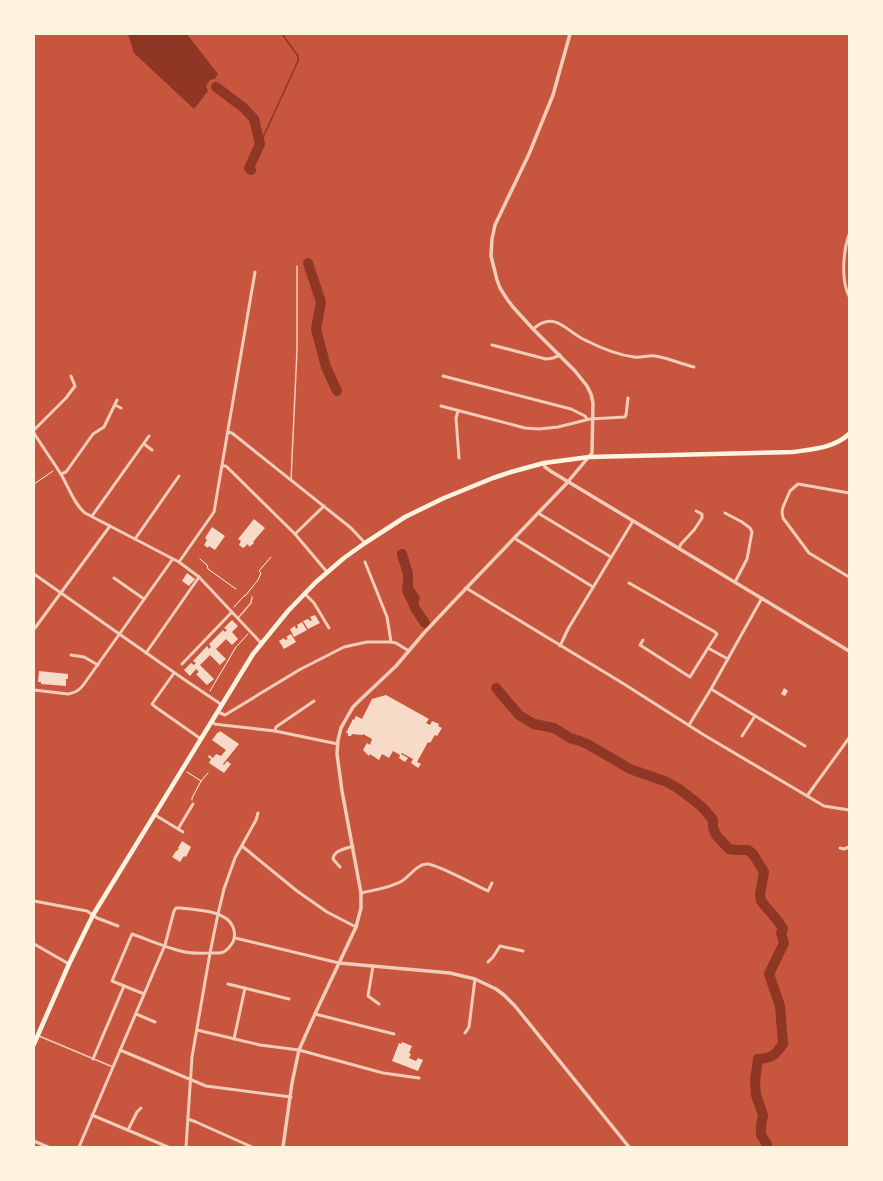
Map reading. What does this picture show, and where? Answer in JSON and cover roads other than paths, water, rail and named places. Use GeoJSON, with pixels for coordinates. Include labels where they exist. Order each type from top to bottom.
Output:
{"type":"FeatureCollection","features":[{"type":"Feature","properties":{"kind":"main road"},"geometry":{"type":"LineString","coordinates":[[34,1044],[69,964],[93,915],[253,654],[304,593],[344,558],[405,517],[444,498],[513,471],[544,463],[589,457],[793,452],[817,449],[827,446],[841,440],[849,434]]}},
{"type":"Feature","properties":{"kind":"street"},"geometry":{"type":"LineString","coordinates":[[283,1147],[299,1050],[356,927],[361,908],[361,893],[337,754],[341,728],[353,708],[396,666],[466,588],[568,481],[592,453],[593,403],[587,386],[575,371],[513,307],[500,288],[492,256],[492,239],[495,225],[529,154],[553,95],[570,34]]}},
{"type":"Feature","properties":{"kind":"street"},"geometry":{"type":"LineString","coordinates":[[849,235],[844,274],[849,296]]}},
{"type":"Feature","properties":{"kind":"street"},"geometry":{"type":"LineString","coordinates":[[179,562],[214,512],[255,272]]}},
{"type":"Feature","properties":{"kind":"street"},"geometry":{"type":"LineString","coordinates":[[533,329],[542,323],[556,321],[585,340],[608,350],[634,357],[654,356],[694,367]]}},
{"type":"Feature","properties":{"kind":"street"},"geometry":{"type":"LineString","coordinates":[[492,345],[546,359],[560,355]]}},
{"type":"Feature","properties":{"kind":"street"},"geometry":{"type":"LineString","coordinates":[[71,376],[75,386],[66,398],[34,432],[61,474],[80,509],[172,560],[179,562],[199,577],[261,643]]}},
{"type":"Feature","properties":{"kind":"street"},"geometry":{"type":"LineString","coordinates":[[443,376],[571,409],[585,416],[587,419]]}},
{"type":"Feature","properties":{"kind":"street"},"geometry":{"type":"LineString","coordinates":[[441,406],[525,428],[537,429],[558,428],[593,418],[625,417],[628,398]]}},
{"type":"Feature","properties":{"kind":"street"},"geometry":{"type":"LineString","coordinates":[[61,474],[66,472],[93,434],[104,427],[117,400]]}},
{"type":"Feature","properties":{"kind":"street"},"geometry":{"type":"LineString","coordinates":[[115,405],[121,408]]}},
{"type":"Feature","properties":{"kind":"street"},"geometry":{"type":"LineString","coordinates":[[458,411],[456,418],[459,458]]}},
{"type":"Feature","properties":{"kind":"street"},"geometry":{"type":"LineString","coordinates":[[228,432],[232,433],[324,506],[356,532],[365,543]]}},
{"type":"Feature","properties":{"kind":"street"},"geometry":{"type":"LineString","coordinates":[[92,516],[149,436]]}},
{"type":"Feature","properties":{"kind":"street"},"geometry":{"type":"LineString","coordinates":[[144,444],[152,450]]}},
{"type":"Feature","properties":{"kind":"street"},"geometry":{"type":"LineString","coordinates":[[544,463],[545,467],[849,651]]}},
{"type":"Feature","properties":{"kind":"street"},"geometry":{"type":"LineString","coordinates":[[222,466],[226,466],[295,534],[327,572]]}},
{"type":"Feature","properties":{"kind":"street"},"geometry":{"type":"LineString","coordinates":[[135,539],[179,476]]}},
{"type":"Feature","properties":{"kind":"street"},"geometry":{"type":"LineString","coordinates":[[849,493],[798,484],[790,491],[782,512],[786,524],[809,553],[849,577]]}},
{"type":"Feature","properties":{"kind":"street"},"geometry":{"type":"LineString","coordinates":[[295,534],[324,506]]}},
{"type":"Feature","properties":{"kind":"street"},"geometry":{"type":"LineString","coordinates":[[679,548],[702,518],[702,514],[696,511]]}},
{"type":"Feature","properties":{"kind":"street"},"geometry":{"type":"LineString","coordinates":[[725,512],[742,522],[750,528],[752,532],[747,559],[735,582]]}},
{"type":"Feature","properties":{"kind":"street"},"geometry":{"type":"LineString","coordinates":[[538,513],[611,557]]}},
{"type":"Feature","properties":{"kind":"street"},"geometry":{"type":"LineString","coordinates":[[560,646],[568,629],[633,521]]}},
{"type":"Feature","properties":{"kind":"street"},"geometry":{"type":"LineString","coordinates":[[35,628],[110,526]]}},
{"type":"Feature","properties":{"kind":"street"},"geometry":{"type":"LineString","coordinates":[[514,538],[593,587]]}},
{"type":"Feature","properties":{"kind":"street"},"geometry":{"type":"LineString","coordinates":[[34,690],[68,694],[78,690],[98,665],[172,560]]}},
{"type":"Feature","properties":{"kind":"street"},"geometry":{"type":"LineString","coordinates":[[365,562],[386,617],[391,642]]}},
{"type":"Feature","properties":{"kind":"street"},"geometry":{"type":"LineString","coordinates":[[34,574],[174,673],[222,704]]}},
{"type":"Feature","properties":{"kind":"street"},"geometry":{"type":"LineString","coordinates":[[146,653],[199,577]]}},
{"type":"Feature","properties":{"kind":"street"},"geometry":{"type":"LineString","coordinates":[[114,578],[144,599]]}},
{"type":"Feature","properties":{"kind":"street"},"geometry":{"type":"LineString","coordinates":[[629,583],[717,634],[690,677],[640,645],[643,640]]}},
{"type":"Feature","properties":{"kind":"street"},"geometry":{"type":"LineString","coordinates":[[466,588],[824,806],[849,810]]}},
{"type":"Feature","properties":{"kind":"street"},"geometry":{"type":"LineString","coordinates":[[304,593],[314,603],[329,628]]}},
{"type":"Feature","properties":{"kind":"street"},"geometry":{"type":"LineString","coordinates":[[689,725],[762,598]]}},
{"type":"Feature","properties":{"kind":"street"},"geometry":{"type":"LineString","coordinates":[[182,664],[232,612]]}},
{"type":"Feature","properties":{"kind":"street"},"geometry":{"type":"LineString","coordinates":[[218,712],[225,715],[299,670],[344,647],[366,642],[391,642],[400,645],[409,651]]}},
{"type":"Feature","properties":{"kind":"street"},"geometry":{"type":"LineString","coordinates":[[708,648],[728,659]]}},
{"type":"Feature","properties":{"kind":"street"},"geometry":{"type":"LineString","coordinates":[[71,655],[84,657],[98,665]]}},
{"type":"Feature","properties":{"kind":"street"},"geometry":{"type":"LineString","coordinates":[[174,673],[152,704],[201,739]]}},
{"type":"Feature","properties":{"kind":"street"},"geometry":{"type":"LineString","coordinates":[[711,689],[805,746]]}},
{"type":"Feature","properties":{"kind":"street"},"geometry":{"type":"LineString","coordinates":[[275,731],[276,727],[314,701]]}},
{"type":"Feature","properties":{"kind":"street"},"geometry":{"type":"LineString","coordinates":[[742,736],[755,716]]}},
{"type":"Feature","properties":{"kind":"street"},"geometry":{"type":"LineString","coordinates":[[212,722],[222,725],[275,731],[338,744]]}},
{"type":"Feature","properties":{"kind":"street"},"geometry":{"type":"LineString","coordinates":[[807,796],[849,738]]}},
{"type":"Feature","properties":{"kind":"street"},"geometry":{"type":"LineString","coordinates":[[178,829],[193,804]]}},
{"type":"Feature","properties":{"kind":"street"},"geometry":{"type":"LineString","coordinates":[[186,1147],[192,1057],[218,914],[228,876],[235,858],[256,820],[258,813]]}},
{"type":"Feature","properties":{"kind":"street"},"geometry":{"type":"LineString","coordinates":[[155,815],[183,832]]}},
{"type":"Feature","properties":{"kind":"street"},"geometry":{"type":"LineString","coordinates":[[242,846],[297,891],[327,912],[356,927]]}},
{"type":"Feature","properties":{"kind":"street"},"geometry":{"type":"LineString","coordinates":[[340,867],[332,857],[337,851],[353,846]]}},
{"type":"Feature","properties":{"kind":"street"},"geometry":{"type":"LineString","coordinates":[[840,848],[844,849],[849,847]]}},
{"type":"Feature","properties":{"kind":"street"},"geometry":{"type":"LineString","coordinates":[[361,893],[381,889],[401,881],[420,866],[427,864],[431,864],[488,892],[492,883]]}},
{"type":"Feature","properties":{"kind":"street"},"geometry":{"type":"LineString","coordinates":[[34,901],[87,911],[98,918],[118,926]]}},
{"type":"Feature","properties":{"kind":"street"},"geometry":{"type":"LineString","coordinates":[[79,1147],[165,946],[174,911],[176,908],[180,908],[218,914],[228,919],[234,930],[235,938],[232,944],[224,952],[218,953],[185,952],[165,946],[132,934],[112,981],[144,994]]}},
{"type":"Feature","properties":{"kind":"street"},"geometry":{"type":"LineString","coordinates":[[235,938],[339,963],[450,973],[475,979],[496,989],[515,1006],[629,1147]]}},
{"type":"Feature","properties":{"kind":"street"},"geometry":{"type":"LineString","coordinates":[[34,944],[69,964]]}},
{"type":"Feature","properties":{"kind":"street"},"geometry":{"type":"LineString","coordinates":[[488,962],[500,946],[523,951]]}},
{"type":"Feature","properties":{"kind":"street"},"geometry":{"type":"LineString","coordinates":[[373,966],[368,996],[379,1004]]}},
{"type":"Feature","properties":{"kind":"street"},"geometry":{"type":"LineString","coordinates":[[465,1033],[469,1027],[475,979]]}},
{"type":"Feature","properties":{"kind":"street"},"geometry":{"type":"LineString","coordinates":[[228,984],[289,999]]}},
{"type":"Feature","properties":{"kind":"street"},"geometry":{"type":"LineString","coordinates":[[93,1059],[124,986]]}},
{"type":"Feature","properties":{"kind":"street"},"geometry":{"type":"LineString","coordinates":[[234,1039],[245,988]]}},
{"type":"Feature","properties":{"kind":"street"},"geometry":{"type":"LineString","coordinates":[[136,1014],[155,1022]]}},
{"type":"Feature","properties":{"kind":"street"},"geometry":{"type":"LineString","coordinates":[[315,1014],[394,1034]]}},
{"type":"Feature","properties":{"kind":"street"},"geometry":{"type":"LineString","coordinates":[[197,1030],[260,1045],[299,1050],[383,1073],[419,1078]]}},
{"type":"Feature","properties":{"kind":"street"},"geometry":{"type":"LineString","coordinates":[[120,1050],[206,1086],[291,1097]]}},
{"type":"Feature","properties":{"kind":"street"},"geometry":{"type":"LineString","coordinates":[[128,1130],[137,1112],[142,1108]]}},
{"type":"Feature","properties":{"kind":"street"},"geometry":{"type":"LineString","coordinates":[[92,1115],[168,1147]]}},
{"type":"Feature","properties":{"kind":"street"},"geometry":{"type":"LineString","coordinates":[[188,1119],[252,1147]]}},
{"type":"Feature","properties":{"kind":"street"},"geometry":{"type":"LineString","coordinates":[[34,1141],[48,1147]]}},
{"type":"Feature","properties":{"kind":"lane"},"geometry":{"type":"LineString","coordinates":[[291,480],[297,350],[297,266]]}},
{"type":"Feature","properties":{"kind":"lane"},"geometry":{"type":"LineString","coordinates":[[238,618],[251,603],[252,597]]}},
{"type":"Feature","properties":{"kind":"lane"},"geometry":{"type":"LineString","coordinates":[[38,1035],[113,1067]]}},
{"type":"Feature","properties":{"kind":"waterway"},"geometry":{"type":"LineString","coordinates":[[260,144],[298,61],[298,56],[282,34]]}},
{"type":"Feature","properties":{"kind":"waterway"},"geometry":{"type":"LineString","coordinates":[[216,87],[244,108],[254,119],[260,144],[249,168],[251,170]]}},
{"type":"Feature","properties":{"kind":"waterway"},"geometry":{"type":"LineString","coordinates":[[308,263],[321,302],[316,329],[326,367],[337,391]]}},
{"type":"Feature","properties":{"kind":"waterway"},"geometry":{"type":"LineString","coordinates":[[402,554],[408,574],[408,591],[416,610],[425,623]]}},
{"type":"Feature","properties":{"kind":"waterway"},"geometry":{"type":"LineString","coordinates":[[496,688],[519,715],[534,724],[554,728],[570,738],[589,745],[630,769],[667,782],[679,789],[704,809],[713,820],[713,827],[716,835],[729,849],[748,850],[753,854],[764,872],[760,894],[761,901],[783,929],[781,933],[784,943],[769,974],[780,1006],[783,1044],[773,1056],[758,1059],[755,1081],[756,1095],[763,1115],[761,1135],[767,1144],[766,1147]]}}]}
